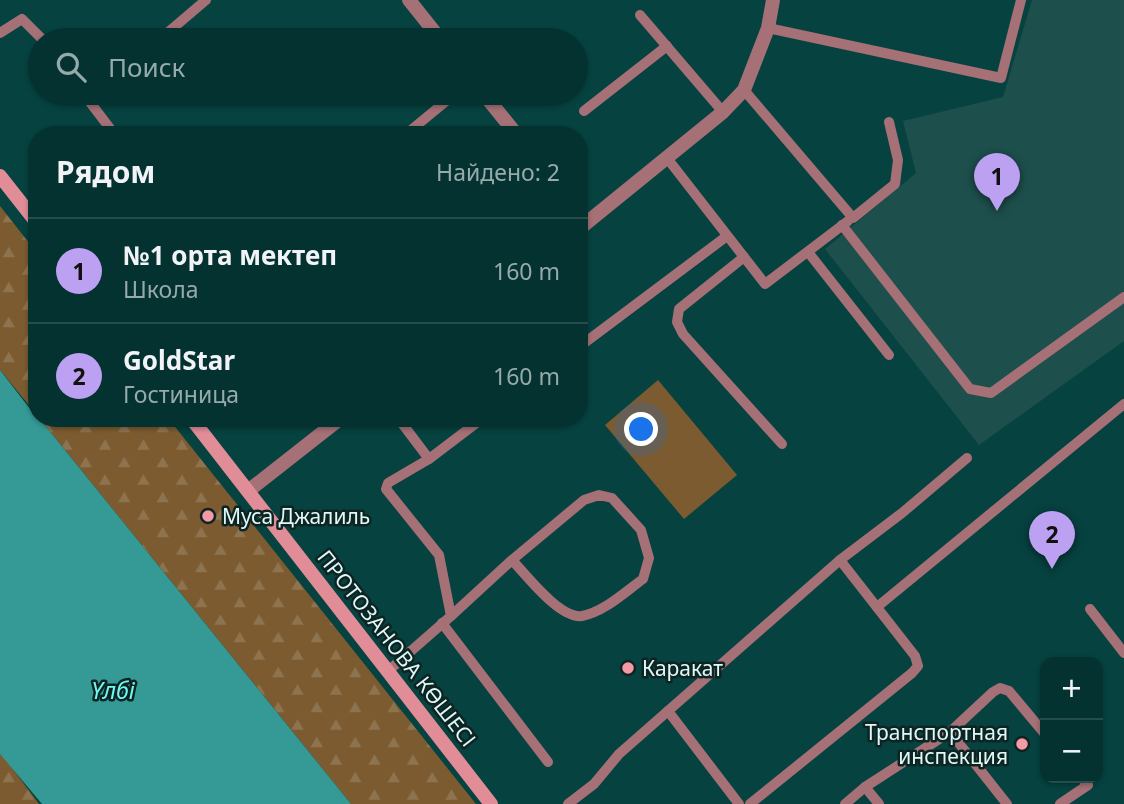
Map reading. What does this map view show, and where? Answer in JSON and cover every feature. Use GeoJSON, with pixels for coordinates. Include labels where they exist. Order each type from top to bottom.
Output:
{"type":"FeatureCollection","features":[{"type":"Feature","properties":{"kind":"main road"},"geometry":{"type":"LineString","coordinates":[[0,176],[28,212]]}},
{"type":"Feature","properties":{"kind":"main road","name":"ПРОТОЗАНОВА КӨШЕСІ"},"geometry":{"type":"LineString","coordinates":[[198,427],[491,804]]}},
{"type":"Feature","properties":{"kind":"street"},"geometry":{"type":"LineString","coordinates":[[409,0],[431,28]]}},
{"type":"Feature","properties":{"kind":"street"},"geometry":{"type":"LineString","coordinates":[[588,217],[723,113],[744,90],[768,28],[773,0]]}},
{"type":"Feature","properties":{"kind":"street"},"geometry":{"type":"LineString","coordinates":[[493,105],[510,126]]}},
{"type":"Feature","properties":{"kind":"street"},"geometry":{"type":"LineString","coordinates":[[248,491],[330,427]]}},
{"type":"Feature","properties":{"kind":"lane"},"geometry":{"type":"LineString","coordinates":[[173,28],[206,0]]}},
{"type":"Feature","properties":{"kind":"lane"},"geometry":{"type":"LineString","coordinates":[[768,28],[1000,78],[1021,0]]}},
{"type":"Feature","properties":{"kind":"lane"},"geometry":{"type":"LineString","coordinates":[[640,15],[723,113]]}},
{"type":"Feature","properties":{"kind":"lane"},"geometry":{"type":"LineString","coordinates":[[0,33],[22,19],[31,28]]}},
{"type":"Feature","properties":{"kind":"lane"},"geometry":{"type":"LineString","coordinates":[[584,111],[667,46]]}},
{"type":"Feature","properties":{"kind":"lane"},"geometry":{"type":"LineString","coordinates":[[744,90],[853,218]]}},
{"type":"Feature","properties":{"kind":"lane"},"geometry":{"type":"LineString","coordinates":[[92,105],[108,126]]}},
{"type":"Feature","properties":{"kind":"lane"},"geometry":{"type":"LineString","coordinates":[[416,126],[441,105]]}},
{"type":"Feature","properties":{"kind":"lane"},"geometry":{"type":"LineString","coordinates":[[667,158],[765,284],[895,184],[898,160],[890,122]]}},
{"type":"Feature","properties":{"kind":"lane"},"geometry":{"type":"LineString","coordinates":[[842,225],[970,390],[991,393],[1124,297]]}},
{"type":"Feature","properties":{"kind":"lane"},"geometry":{"type":"LineString","coordinates":[[588,340],[727,236]]}},
{"type":"Feature","properties":{"kind":"lane"},"geometry":{"type":"LineString","coordinates":[[808,252],[889,355]]}},
{"type":"Feature","properties":{"kind":"lane"},"geometry":{"type":"LineString","coordinates":[[744,257],[680,309],[677,322],[683,334],[782,444]]}},
{"type":"Feature","properties":{"kind":"lane"},"geometry":{"type":"LineString","coordinates":[[877,607],[1124,404]]}},
{"type":"Feature","properties":{"kind":"lane"},"geometry":{"type":"LineString","coordinates":[[405,427],[429,459]]}},
{"type":"Feature","properties":{"kind":"lane"},"geometry":{"type":"LineString","coordinates":[[471,427],[429,459],[388,483],[386,489],[439,555],[446,620],[548,762]]}},
{"type":"Feature","properties":{"kind":"lane"},"geometry":{"type":"LineString","coordinates":[[568,804],[594,784],[619,754],[840,560],[902,513],[967,458]]}},
{"type":"Feature","properties":{"kind":"lane"},"geometry":{"type":"LineString","coordinates":[[387,672],[512,560],[584,500],[599,495],[612,498],[641,530],[649,558],[643,579],[600,609],[581,616],[562,611],[512,560]]}},
{"type":"Feature","properties":{"kind":"lane"},"geometry":{"type":"LineString","coordinates":[[750,804],[918,666],[915,656],[840,560]]}},
{"type":"Feature","properties":{"kind":"lane"},"geometry":{"type":"LineString","coordinates":[[1090,609],[1124,653]]}},
{"type":"Feature","properties":{"kind":"lane"},"geometry":{"type":"LineString","coordinates":[[845,804],[950,732],[992,692],[1000,688],[1009,691],[1040,728]]}},
{"type":"Feature","properties":{"kind":"lane"},"geometry":{"type":"LineString","coordinates":[[668,711],[739,804]]}},
{"type":"Feature","properties":{"kind":"lane"},"geometry":{"type":"LineString","coordinates":[[950,732],[1007,804]]}},
{"type":"Feature","properties":{"kind":"lane"},"geometry":{"type":"LineString","coordinates":[[1060,804],[1088,785],[1086,783]]}},
{"type":"Feature","properties":{"kind":"lane"},"geometry":{"type":"LineString","coordinates":[[865,788],[879,804]]}},
{"type":"Feature","properties":{"kind":"shaded area"},"geometry":{"type":"Polygon","coordinates":[[[1032,0],[1124,0],[1124,341],[979,445],[825,249],[916,173],[903,121],[1003,97],[1032,0]]]}},
{"type":"Feature","properties":{"kind":"green space"},"geometry":{"type":"Polygon","coordinates":[[[0,206],[28,242],[28,404],[0,370],[0,206]]]}},
{"type":"Feature","properties":{"kind":"green space"},"geometry":{"type":"Polygon","coordinates":[[[658,380],[737,475],[684,519],[605,425],[658,380]]]}},
{"type":"Feature","properties":{"kind":"green space"},"geometry":{"type":"Polygon","coordinates":[[[46,427],[175,427],[476,804],[351,804],[46,427]]]}},
{"type":"Feature","properties":{"kind":"green space"},"geometry":{"type":"Polygon","coordinates":[[[0,754],[3,756],[39,804],[0,804],[0,754]]]}},
{"type":"Feature","properties":{"kind":"water","name":"Үлбі"},"geometry":{"type":"Polygon","coordinates":[[[0,370],[28,406],[28,427],[46,427],[351,804],[42,804],[0,754],[0,370]]]}},
{"type":"Feature","properties":{"kind":"place","name":"№1 орта мектеп"},"geometry":{"type":"Point","coordinates":[997,211]}},
{"type":"Feature","properties":{"kind":"place","name":"Муса Джалиль"},"geometry":{"type":"Point","coordinates":[208,516]}},
{"type":"Feature","properties":{"kind":"place","name":"GoldStar"},"geometry":{"type":"Point","coordinates":[1052,569]}},
{"type":"Feature","properties":{"kind":"place","name":"Каракат"},"geometry":{"type":"Point","coordinates":[628,668]}},
{"type":"Feature","properties":{"kind":"place","name":"Транспортная инспекция"},"geometry":{"type":"Point","coordinates":[1022,744]}}]}
